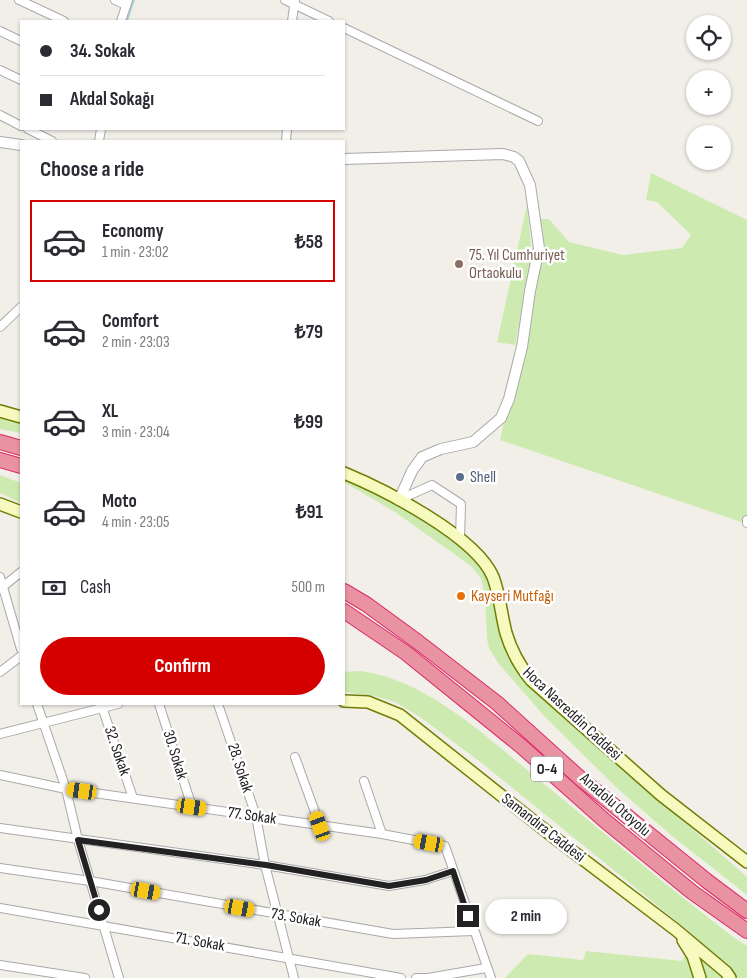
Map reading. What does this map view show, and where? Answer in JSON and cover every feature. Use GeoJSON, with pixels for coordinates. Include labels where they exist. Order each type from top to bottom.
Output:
{"type":"FeatureCollection","features":[{"type":"Feature","properties":{"kind":"highway"},"geometry":{"type":"LineString","coordinates":[[0,442],[20,448]]}},
{"type":"Feature","properties":{"kind":"highway"},"geometry":{"type":"LineString","coordinates":[[0,460],[20,466]]}},
{"type":"Feature","properties":{"kind":"highway","name":"Anadolu Otoyolu"},"geometry":{"type":"LineString","coordinates":[[345,592],[366,604],[418,642],[497,703],[588,786],[707,882],[747,911]]}},
{"type":"Feature","properties":{"kind":"highway","name":"Anadolu Otoyolu"},"geometry":{"type":"LineString","coordinates":[[345,612],[406,653],[521,746],[604,820],[692,892],[747,931]]}},
{"type":"Feature","properties":{"kind":"main road"},"geometry":{"type":"LineString","coordinates":[[0,411],[20,414]]}},
{"type":"Feature","properties":{"kind":"main road","name":"Hoca Nasreddin Caddesi"},"geometry":{"type":"LineString","coordinates":[[345,473],[368,483],[449,530],[480,558],[492,574],[498,591],[508,639],[520,666],[531,680],[661,795],[747,862]]}},
{"type":"Feature","properties":{"kind":"main road"},"geometry":{"type":"LineString","coordinates":[[0,504],[20,512]]}},
{"type":"Feature","properties":{"kind":"main road","name":"Samandıra Caddesi"},"geometry":{"type":"LineString","coordinates":[[345,701],[368,702],[400,715],[676,930],[726,972],[730,978]]}},
{"type":"Feature","properties":{"kind":"main road"},"geometry":{"type":"LineString","coordinates":[[676,930],[693,956],[700,978]]}},
{"type":"Feature","properties":{"kind":"street"},"geometry":{"type":"LineString","coordinates":[[19,0],[62,20]]}},
{"type":"Feature","properties":{"kind":"street"},"geometry":{"type":"LineString","coordinates":[[115,0],[127,3],[121,20]]}},
{"type":"Feature","properties":{"kind":"street"},"geometry":{"type":"LineString","coordinates":[[285,0],[294,2],[328,20]]}},
{"type":"Feature","properties":{"kind":"street"},"geometry":{"type":"LineString","coordinates":[[292,20],[294,2]]}},
{"type":"Feature","properties":{"kind":"street"},"geometry":{"type":"LineString","coordinates":[[345,28],[538,121]]}},
{"type":"Feature","properties":{"kind":"street"},"geometry":{"type":"LineString","coordinates":[[0,31],[20,41]]}},
{"type":"Feature","properties":{"kind":"street"},"geometry":{"type":"LineString","coordinates":[[0,70],[20,80]]}},
{"type":"Feature","properties":{"kind":"street"},"geometry":{"type":"LineString","coordinates":[[0,115],[20,125]]}},
{"type":"Feature","properties":{"kind":"street"},"geometry":{"type":"LineString","coordinates":[[30,130],[50,140]]}},
{"type":"Feature","properties":{"kind":"street"},"geometry":{"type":"LineString","coordinates":[[0,142],[20,145]]}},
{"type":"Feature","properties":{"kind":"street"},"geometry":{"type":"LineString","coordinates":[[345,159],[503,154],[514,157],[519,161],[530,185],[539,248],[530,291],[522,346],[509,399],[501,418],[473,442],[441,449],[422,457],[412,471],[399,500]]}},
{"type":"Feature","properties":{"kind":"street"},"geometry":{"type":"LineString","coordinates":[[0,326],[20,308]]}},
{"type":"Feature","properties":{"kind":"street"},"geometry":{"type":"LineString","coordinates":[[399,500],[432,485],[461,504],[460,539]]}},
{"type":"Feature","properties":{"kind":"street"},"geometry":{"type":"LineString","coordinates":[[1,588],[20,573]]}},
{"type":"Feature","properties":{"kind":"street"},"geometry":{"type":"LineString","coordinates":[[0,578],[1,588],[20,646]]}},
{"type":"Feature","properties":{"kind":"street"},"geometry":{"type":"LineString","coordinates":[[0,672],[20,657]]}},
{"type":"Feature","properties":{"kind":"street"},"geometry":{"type":"LineString","coordinates":[[37,705],[66,789],[78,840],[119,978]]}},
{"type":"Feature","properties":{"kind":"street","name":"30. Sokak"},"geometry":{"type":"LineString","coordinates":[[159,705],[192,807]]}},
{"type":"Feature","properties":{"kind":"street","name":"28. Sokak"},"geometry":{"type":"LineString","coordinates":[[218,705],[256,816],[294,978]]}},
{"type":"Feature","properties":{"kind":"street"},"geometry":{"type":"LineString","coordinates":[[0,734],[102,706]]}},
{"type":"Feature","properties":{"kind":"street","name":"32. Sokak"},"geometry":{"type":"LineString","coordinates":[[102,706],[134,798]]}},
{"type":"Feature","properties":{"kind":"street"},"geometry":{"type":"LineString","coordinates":[[295,757],[320,826]]}},
{"type":"Feature","properties":{"kind":"street","name":"77. Sokak"},"geometry":{"type":"LineString","coordinates":[[1,772],[66,789],[382,834],[445,846],[453,871]]}},
{"type":"Feature","properties":{"kind":"street"},"geometry":{"type":"LineString","coordinates":[[364,780],[382,834]]}},
{"type":"Feature","properties":{"kind":"street"},"geometry":{"type":"LineString","coordinates":[[0,828],[266,865],[389,886],[426,880],[453,871],[491,978]]}},
{"type":"Feature","properties":{"kind":"street","name":"73. Sokak"},"geometry":{"type":"LineString","coordinates":[[0,868],[90,881],[393,934],[474,931]]}},
{"type":"Feature","properties":{"kind":"street","name":"71. Sokak"},"geometry":{"type":"LineString","coordinates":[[0,908],[288,958],[361,974],[401,978]]}},
{"type":"Feature","properties":{"kind":"street"},"geometry":{"type":"LineString","coordinates":[[0,965],[85,978]]}},
{"type":"Feature","properties":{"kind":"street"},"geometry":{"type":"LineString","coordinates":[[416,978],[428,978],[486,968]]}},
{"type":"Feature","properties":{"kind":"green space"},"geometry":{"type":"Polygon","coordinates":[[[651,173],[747,220],[747,524],[500,440],[540,258],[540,219],[549,219],[569,242],[623,255],[682,248],[691,235],[657,202],[646,200],[651,173]]]}},
{"type":"Feature","properties":{"kind":"green space"},"geometry":{"type":"Polygon","coordinates":[[[527,205],[532,256],[515,345],[497,342],[527,205]]]}},
{"type":"Feature","properties":{"kind":"green space"},"geometry":{"type":"Polygon","coordinates":[[[0,416],[20,423],[20,433],[0,429],[0,416]]]}},
{"type":"Feature","properties":{"kind":"green space"},"geometry":{"type":"Polygon","coordinates":[[[0,475],[20,483],[20,503],[0,493],[0,475]]]}},
{"type":"Feature","properties":{"kind":"green space"},"geometry":{"type":"Polygon","coordinates":[[[345,477],[366,486],[430,523],[472,554],[491,585],[499,628],[515,669],[526,685],[563,715],[747,877],[747,895],[672,836],[618,789],[545,717],[498,663],[489,648],[485,595],[481,579],[471,566],[395,512],[345,483],[345,477]]]}},
{"type":"Feature","properties":{"kind":"green space"},"geometry":{"type":"Polygon","coordinates":[[[360,671],[377,674],[409,686],[439,702],[481,732],[667,885],[747,946],[747,978],[738,978],[729,967],[685,928],[483,764],[420,717],[395,702],[375,696],[345,692],[345,672],[360,671]]]}},
{"type":"Feature","properties":{"kind":"green space"},"geometry":{"type":"Polygon","coordinates":[[[586,951],[682,961],[687,953],[697,978],[505,978],[528,954],[583,960],[586,951]]]}},
{"type":"Feature","properties":{"kind":"green space"},"geometry":{"type":"Polygon","coordinates":[[[700,954],[725,978],[704,978],[696,955],[700,954]]]}},
{"type":"Feature","properties":{"kind":"waterway"},"geometry":{"type":"LineString","coordinates":[[127,20],[134,0]]}},
{"type":"Feature","properties":{"kind":"place","name":"75. Yıl Cumhuriyet Ortaokulu"},"geometry":{"type":"Point","coordinates":[459,264]}},
{"type":"Feature","properties":{"kind":"place","name":"Shell"},"geometry":{"type":"Point","coordinates":[460,477]}},
{"type":"Feature","properties":{"kind":"place","name":"Kayseri Mutfağı"},"geometry":{"type":"Point","coordinates":[461,596]}},
{"type":"Feature","properties":{"kind":"route"},"geometry":{"type":"LineString","coordinates":[[99,910],[78,840],[266,865],[389,886],[426,880],[453,871],[468,916]]}}]}
